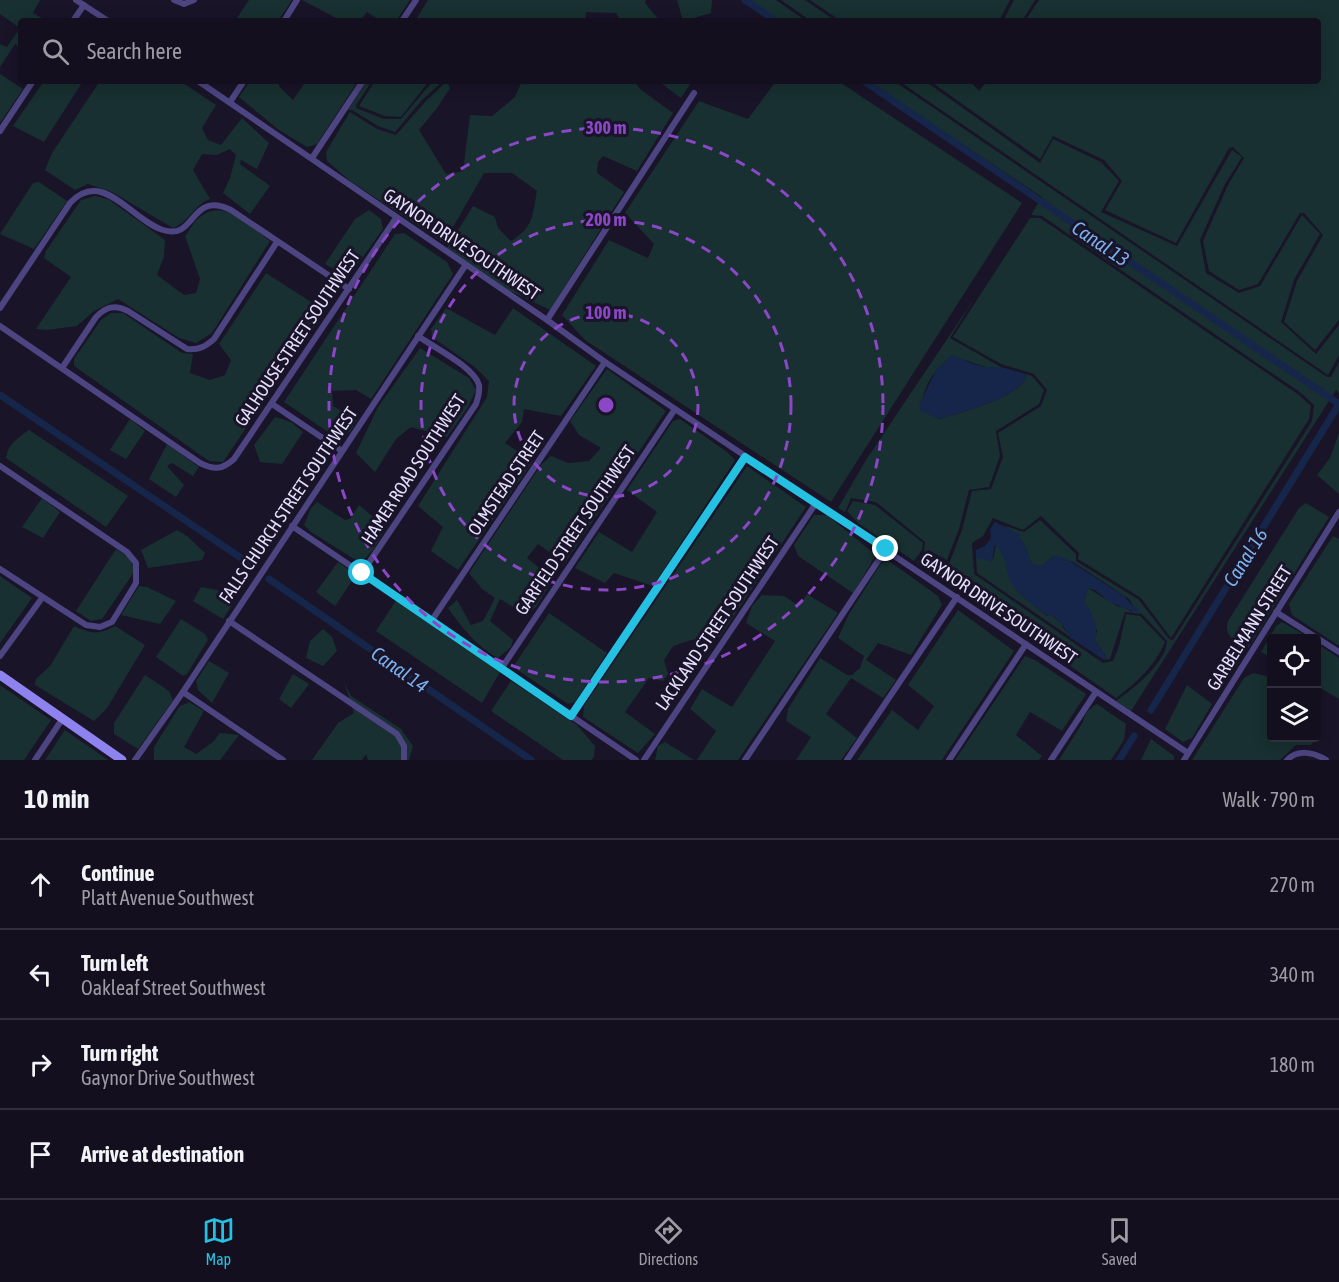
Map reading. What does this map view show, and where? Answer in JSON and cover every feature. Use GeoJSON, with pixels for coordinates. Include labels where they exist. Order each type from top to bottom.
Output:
{"type":"FeatureCollection","features":[{"type":"Feature","properties":{"kind":"street"},"geometry":{"type":"LineString","coordinates":[[76,0],[104,18]]}},
{"type":"Feature","properties":{"kind":"street"},"geometry":{"type":"LineString","coordinates":[[174,0],[184,4],[194,0]]}},
{"type":"Feature","properties":{"kind":"street"},"geometry":{"type":"LineString","coordinates":[[286,18],[297,0]]}},
{"type":"Feature","properties":{"kind":"street"},"geometry":{"type":"LineString","coordinates":[[404,18],[416,0]]}},
{"type":"Feature","properties":{"kind":"street"},"geometry":{"type":"LineString","coordinates":[[76,18],[84,5]]}},
{"type":"Feature","properties":{"kind":"street"},"geometry":{"type":"LineString","coordinates":[[0,131],[31,84]]}},
{"type":"Feature","properties":{"kind":"street","name":"GAYNOR DRIVE SOUTHWEST"},"geometry":{"type":"LineString","coordinates":[[203,84],[605,362],[1188,753]]}},
{"type":"Feature","properties":{"kind":"street"},"geometry":{"type":"LineString","coordinates":[[230,102],[242,84]]}},
{"type":"Feature","properties":{"kind":"street"},"geometry":{"type":"LineString","coordinates":[[312,158],[361,84]]}},
{"type":"Feature","properties":{"kind":"street"},"geometry":{"type":"LineString","coordinates":[[547,320],[694,93]]}},
{"type":"Feature","properties":{"kind":"street"},"geometry":{"type":"LineString","coordinates":[[0,308],[70,203],[78,195],[87,191],[98,191],[109,195],[152,225],[171,232],[182,230],[203,207],[212,204],[221,205],[349,289]]}},
{"type":"Feature","properties":{"kind":"street","name":"GALHOUSE STREET SOUTHWEST"},"geometry":{"type":"LineString","coordinates":[[62,368],[200,463],[209,468],[219,469],[227,466],[272,404],[396,218]]}},
{"type":"Feature","properties":{"kind":"street"},"geometry":{"type":"LineString","coordinates":[[0,326],[62,368],[96,317],[111,307],[128,310],[179,346],[197,350],[214,339],[277,242]]}},
{"type":"Feature","properties":{"kind":"street","name":"FALLS CHURCH STREET SOUTHWEST"},"geometry":{"type":"LineString","coordinates":[[135,760],[183,692],[465,266]]}},
{"type":"Feature","properties":{"kind":"street","name":"HAMER ROAD SOUTHWEST"},"geometry":{"type":"LineString","coordinates":[[362,573],[476,404],[479,395],[479,385],[469,370],[418,336]]}},
{"type":"Feature","properties":{"kind":"street","name":"OLMSTEAD STREET"},"geometry":{"type":"LineString","coordinates":[[432,620],[605,362]]}},
{"type":"Feature","properties":{"kind":"street"},"geometry":{"type":"LineString","coordinates":[[272,404],[342,451]]}},
{"type":"Feature","properties":{"kind":"street","name":"GARFIELD STREET SOUTHWEST"},"geometry":{"type":"LineString","coordinates":[[501,669],[675,409]]}},
{"type":"Feature","properties":{"kind":"street"},"geometry":{"type":"LineString","coordinates":[[571,716],[745,457]]}},
{"type":"Feature","properties":{"kind":"street"},"geometry":{"type":"LineString","coordinates":[[0,466],[127,552],[136,563],[136,583],[112,622],[100,627],[86,625],[0,569]]}},
{"type":"Feature","properties":{"kind":"street","name":"LACKLAND STREET SOUTHWEST"},"geometry":{"type":"LineString","coordinates":[[644,760],[816,503]]}},
{"type":"Feature","properties":{"kind":"street","name":"GARBELMANN STREET"},"geometry":{"type":"LineString","coordinates":[[1184,760],[1339,512]]}},
{"type":"Feature","properties":{"kind":"street"},"geometry":{"type":"LineString","coordinates":[[292,526],[636,760]]}},
{"type":"Feature","properties":{"kind":"street"},"geometry":{"type":"LineString","coordinates":[[745,760],[886,549]]}},
{"type":"Feature","properties":{"kind":"street"},"geometry":{"type":"LineString","coordinates":[[847,760],[957,597]]}},
{"type":"Feature","properties":{"kind":"street"},"geometry":{"type":"LineString","coordinates":[[0,656],[42,598]]}},
{"type":"Feature","properties":{"kind":"street"},"geometry":{"type":"LineString","coordinates":[[1276,612],[1339,652]]}},
{"type":"Feature","properties":{"kind":"street"},"geometry":{"type":"LineString","coordinates":[[229,621],[397,734],[404,746],[404,760]]}},
{"type":"Feature","properties":{"kind":"street"},"geometry":{"type":"LineString","coordinates":[[949,760],[1026,644]]}},
{"type":"Feature","properties":{"kind":"street"},"geometry":{"type":"LineString","coordinates":[[0,675],[122,760]]}},
{"type":"Feature","properties":{"kind":"street"},"geometry":{"type":"LineString","coordinates":[[183,692],[283,760]]}},
{"type":"Feature","properties":{"kind":"street"},"geometry":{"type":"LineString","coordinates":[[1051,760],[1096,692]]}},
{"type":"Feature","properties":{"kind":"street"},"geometry":{"type":"LineString","coordinates":[[35,760],[63,718]]}},
{"type":"Feature","properties":{"kind":"street"},"geometry":{"type":"LineString","coordinates":[[1287,760],[1293,754],[1304,752],[1321,756],[1326,760]]}},
{"type":"Feature","properties":{"kind":"green space"},"geometry":{"type":"Polygon","coordinates":[[[0,0],[40,0],[33,13],[42,18],[18,18],[18,27],[0,14],[0,0]]]}},
{"type":"Feature","properties":{"kind":"green space"},"geometry":{"type":"Polygon","coordinates":[[[249,0],[292,0],[280,18],[237,18],[249,0]]]}},
{"type":"Feature","properties":{"kind":"green space"},"geometry":{"type":"Polygon","coordinates":[[[302,0],[410,0],[398,18],[376,18],[367,12],[362,18],[336,18],[302,0]]]}},
{"type":"Feature","properties":{"kind":"green space"},"geometry":{"type":"Polygon","coordinates":[[[428,0],[646,0],[645,3],[658,18],[619,18],[616,13],[586,12],[585,18],[417,18],[428,0]]]}},
{"type":"Feature","properties":{"kind":"green space"},"geometry":{"type":"Polygon","coordinates":[[[677,0],[712,0],[711,13],[694,18],[682,18],[677,0]]]}},
{"type":"Feature","properties":{"kind":"green space"},"geometry":{"type":"Polygon","coordinates":[[[745,0],[776,0],[802,18],[772,18],[745,0]]]}},
{"type":"Feature","properties":{"kind":"green space"},"geometry":{"type":"Polygon","coordinates":[[[781,0],[805,0],[832,18],[807,18],[781,0]]]}},
{"type":"Feature","properties":{"kind":"green space"},"geometry":{"type":"Polygon","coordinates":[[[810,0],[1010,0],[1001,18],[837,18],[810,0]]]}},
{"type":"Feature","properties":{"kind":"green space"},"geometry":{"type":"Polygon","coordinates":[[[1014,0],[1035,0],[1024,18],[1005,18],[1014,0]]]}},
{"type":"Feature","properties":{"kind":"green space"},"geometry":{"type":"Polygon","coordinates":[[[1039,0],[1339,0],[1339,320],[1315,350],[1284,322],[1297,281],[1323,235],[1304,213],[1300,213],[1258,284],[1239,290],[1209,271],[1203,241],[1228,185],[1244,158],[1233,147],[1229,148],[1176,243],[1105,210],[1122,181],[1104,160],[1053,136],[1040,159],[934,84],[973,84],[979,91],[985,84],[1321,84],[1321,18],[1027,18],[1039,0]]]}},
{"type":"Feature","properties":{"kind":"green space"},"geometry":{"type":"Polygon","coordinates":[[[18,31],[18,46],[15,44],[0,67],[0,44],[7,47],[18,31]]]}},
{"type":"Feature","properties":{"kind":"green space"},"geometry":{"type":"Polygon","coordinates":[[[0,74],[23,89],[0,123],[0,74]]]}},
{"type":"Feature","properties":{"kind":"green space"},"geometry":{"type":"Polygon","coordinates":[[[42,84],[81,84],[44,142],[13,126],[42,84]]]}},
{"type":"Feature","properties":{"kind":"green space"},"geometry":{"type":"Polygon","coordinates":[[[98,84],[184,84],[216,105],[202,128],[208,140],[221,145],[242,118],[269,143],[257,169],[241,160],[240,164],[270,186],[250,214],[223,193],[236,155],[230,149],[217,155],[202,154],[193,170],[210,199],[173,228],[112,192],[88,184],[75,190],[45,170],[52,153],[98,84]]]}},
{"type":"Feature","properties":{"kind":"green space"},"geometry":{"type":"Polygon","coordinates":[[[248,84],[279,84],[293,100],[304,84],[356,84],[317,144],[307,147],[279,130],[239,97],[248,84]]]}},
{"type":"Feature","properties":{"kind":"green space"},"geometry":{"type":"Polygon","coordinates":[[[365,84],[370,84],[356,108],[384,119],[401,119],[430,84],[440,84],[422,100],[395,132],[348,110],[365,84]]]}},
{"type":"Feature","properties":{"kind":"green space"},"geometry":{"type":"Polygon","coordinates":[[[373,84],[427,84],[401,117],[385,116],[359,106],[373,84]]]}},
{"type":"Feature","properties":{"kind":"green space"},"geometry":{"type":"Polygon","coordinates":[[[444,84],[448,84],[450,88],[419,130],[446,174],[463,171],[470,115],[492,116],[515,97],[521,84],[636,84],[673,113],[637,171],[603,156],[598,162],[597,173],[624,192],[550,310],[510,291],[447,248],[473,206],[495,217],[498,228],[511,241],[524,231],[533,214],[537,191],[512,173],[484,173],[444,243],[350,181],[327,161],[326,152],[350,112],[377,129],[396,135],[444,84]]]}},
{"type":"Feature","properties":{"kind":"green space"},"geometry":{"type":"Polygon","coordinates":[[[662,84],[690,84],[681,98],[662,84]]]}},
{"type":"Feature","properties":{"kind":"green space"},"geometry":{"type":"Polygon","coordinates":[[[774,84],[843,84],[1022,203],[831,502],[585,340],[562,315],[609,240],[648,258],[654,244],[625,213],[699,101],[748,119],[774,84]]]}},
{"type":"Feature","properties":{"kind":"green space"},"geometry":{"type":"Polygon","coordinates":[[[872,84],[898,84],[1327,377],[1331,377],[1339,362],[1339,393],[1336,390],[1131,711],[1116,701],[1140,682],[1155,666],[1166,649],[1167,641],[1142,614],[1125,612],[1110,659],[1104,660],[1106,656],[1095,641],[1097,631],[1084,602],[1088,588],[1117,606],[1132,612],[1135,608],[1129,599],[1073,562],[1054,556],[1043,565],[1034,565],[1029,560],[1022,541],[1002,525],[1024,532],[1040,520],[1076,554],[1076,561],[1139,600],[1169,639],[1173,640],[1312,421],[1314,405],[1301,393],[1042,216],[1031,215],[1042,197],[872,84]]]}},
{"type":"Feature","properties":{"kind":"green space"},"geometry":{"type":"Polygon","coordinates":[[[903,84],[929,84],[1040,163],[1053,139],[1101,162],[1119,181],[1101,212],[1177,246],[1232,150],[1242,157],[1225,184],[1200,240],[1206,273],[1239,293],[1260,286],[1302,215],[1320,234],[1294,280],[1281,322],[1316,354],[1339,325],[1339,355],[1328,375],[903,84]]]}},
{"type":"Feature","properties":{"kind":"green space"},"geometry":{"type":"Polygon","coordinates":[[[39,182],[67,201],[34,249],[0,234],[33,183],[39,182]]]}},
{"type":"Feature","properties":{"kind":"green space"},"geometry":{"type":"Polygon","coordinates":[[[95,196],[108,199],[165,240],[164,257],[157,275],[184,295],[196,293],[200,279],[185,236],[200,217],[218,210],[228,212],[246,222],[270,241],[212,333],[196,343],[179,338],[118,299],[94,311],[77,326],[47,330],[36,329],[71,277],[44,258],[46,251],[81,200],[95,196]]]}},
{"type":"Feature","properties":{"kind":"green space"},"geometry":{"type":"Polygon","coordinates":[[[369,210],[381,219],[383,229],[350,275],[342,274],[325,264],[355,219],[369,210]]]}},
{"type":"Feature","properties":{"kind":"green space"},"geometry":{"type":"Polygon","coordinates":[[[1030,218],[1040,218],[1299,395],[1311,406],[1309,419],[1171,638],[1141,598],[1078,559],[1079,553],[1041,516],[1023,530],[993,518],[983,536],[972,543],[974,574],[1103,663],[1113,661],[1126,614],[1140,616],[1165,642],[1156,659],[1144,673],[1116,698],[924,563],[929,553],[949,564],[962,530],[972,491],[991,489],[1003,457],[998,433],[1041,406],[1047,390],[1034,374],[1001,364],[953,337],[1030,218]]]}},
{"type":"Feature","properties":{"kind":"green space"},"geometry":{"type":"Polygon","coordinates":[[[404,233],[447,262],[453,274],[371,399],[356,390],[332,391],[333,406],[357,420],[350,432],[337,438],[284,402],[395,234],[404,233]]]}},
{"type":"Feature","properties":{"kind":"green space"},"geometry":{"type":"Polygon","coordinates":[[[266,273],[325,311],[223,462],[209,461],[74,366],[74,359],[101,320],[111,313],[123,313],[182,353],[193,354],[190,373],[210,380],[225,375],[231,360],[219,344],[266,273]]]}},
{"type":"Feature","properties":{"kind":"green space"},"geometry":{"type":"Polygon","coordinates":[[[976,296],[950,338],[1001,367],[985,367],[959,358],[949,362],[932,377],[919,409],[940,419],[976,408],[1015,389],[1023,382],[1026,374],[1032,376],[1044,390],[1039,404],[996,431],[1000,456],[989,487],[969,490],[959,529],[947,560],[928,550],[921,562],[922,565],[917,562],[924,551],[925,542],[876,502],[851,498],[845,512],[838,508],[866,460],[976,296]]]}},
{"type":"Feature","properties":{"kind":"green space"},"geometry":{"type":"Polygon","coordinates":[[[446,308],[495,335],[513,308],[596,366],[561,416],[524,409],[522,422],[505,443],[533,461],[458,570],[431,551],[443,527],[418,506],[487,397],[489,381],[476,368],[432,337],[431,329],[446,308]]]}},
{"type":"Feature","properties":{"kind":"green space"},"geometry":{"type":"Polygon","coordinates":[[[420,348],[469,378],[476,390],[468,407],[447,437],[411,427],[396,439],[375,472],[356,453],[378,407],[420,348]]]}},
{"type":"Feature","properties":{"kind":"green space"},"geometry":{"type":"Polygon","coordinates":[[[607,369],[666,411],[565,563],[538,544],[527,558],[553,579],[536,607],[527,615],[500,599],[490,621],[513,640],[511,647],[498,658],[470,636],[448,608],[457,600],[471,625],[483,621],[495,598],[482,589],[469,573],[541,465],[551,456],[568,463],[589,461],[601,448],[579,435],[570,421],[607,369]]]}},
{"type":"Feature","properties":{"kind":"green space"},"geometry":{"type":"Polygon","coordinates":[[[275,417],[291,422],[303,432],[282,464],[260,462],[254,445],[275,417]]]}},
{"type":"Feature","properties":{"kind":"green space"},"geometry":{"type":"Polygon","coordinates":[[[130,419],[145,431],[126,459],[110,450],[130,419]]]}},
{"type":"Feature","properties":{"kind":"green space"},"geometry":{"type":"Polygon","coordinates":[[[680,419],[735,460],[653,586],[614,573],[605,583],[575,568],[599,532],[632,552],[657,512],[627,490],[673,421],[680,419]]]}},
{"type":"Feature","properties":{"kind":"green space"},"geometry":{"type":"Polygon","coordinates":[[[29,430],[128,496],[106,527],[6,458],[11,445],[29,430]]]}},
{"type":"Feature","properties":{"kind":"green space"},"geometry":{"type":"Polygon","coordinates":[[[1339,433],[1339,494],[1317,475],[1330,458],[1339,433]]]}},
{"type":"Feature","properties":{"kind":"green space"},"geometry":{"type":"Polygon","coordinates":[[[167,444],[199,467],[193,476],[172,463],[167,466],[184,485],[176,497],[149,479],[167,444]]]}},
{"type":"Feature","properties":{"kind":"green space"},"geometry":{"type":"Polygon","coordinates":[[[747,466],[806,507],[720,637],[698,638],[673,646],[664,660],[668,674],[663,681],[649,678],[625,712],[655,734],[638,753],[583,717],[584,706],[747,466]]]}},
{"type":"Feature","properties":{"kind":"green space"},"geometry":{"type":"Polygon","coordinates":[[[42,498],[60,512],[43,538],[22,527],[42,498]]]}},
{"type":"Feature","properties":{"kind":"green space"},"geometry":{"type":"Polygon","coordinates":[[[853,501],[875,505],[923,543],[922,550],[914,561],[858,523],[847,511],[853,501]]]}},
{"type":"Feature","properties":{"kind":"green space"},"geometry":{"type":"Polygon","coordinates":[[[317,502],[345,520],[350,519],[359,505],[385,527],[378,542],[363,560],[359,562],[311,532],[304,525],[311,508],[317,502]]]}},
{"type":"Feature","properties":{"kind":"green space"},"geometry":{"type":"Polygon","coordinates":[[[1306,503],[1329,517],[1247,650],[1229,635],[1228,621],[1299,508],[1306,503]]]}},
{"type":"Feature","properties":{"kind":"green space"},"geometry":{"type":"Polygon","coordinates":[[[814,515],[827,515],[876,555],[853,593],[798,556],[794,545],[814,515]]]}},
{"type":"Feature","properties":{"kind":"green space"},"geometry":{"type":"Polygon","coordinates":[[[177,530],[205,553],[202,560],[148,568],[141,550],[177,530]]]}},
{"type":"Feature","properties":{"kind":"green space"},"geometry":{"type":"Polygon","coordinates":[[[1333,536],[1339,539],[1339,646],[1292,615],[1289,604],[1333,536]]]}},
{"type":"Feature","properties":{"kind":"green space"},"geometry":{"type":"Polygon","coordinates":[[[996,545],[1001,550],[1026,599],[1047,616],[1050,614],[1061,623],[1073,639],[977,573],[976,558],[993,559],[996,545]]]}},
{"type":"Feature","properties":{"kind":"green space"},"geometry":{"type":"Polygon","coordinates":[[[116,549],[128,557],[134,567],[132,575],[102,619],[91,621],[76,611],[116,549]]]}},
{"type":"Feature","properties":{"kind":"green space"},"geometry":{"type":"Polygon","coordinates":[[[889,561],[938,596],[942,605],[911,655],[878,643],[866,660],[896,680],[883,698],[851,678],[826,714],[857,738],[841,760],[796,760],[811,737],[786,721],[788,709],[820,658],[847,675],[852,675],[860,668],[864,656],[838,638],[849,614],[882,562],[889,561]]]}},
{"type":"Feature","properties":{"kind":"green space"},"geometry":{"type":"Polygon","coordinates":[[[338,562],[356,575],[335,606],[316,592],[338,562]]]}},
{"type":"Feature","properties":{"kind":"green space"},"geometry":{"type":"Polygon","coordinates":[[[922,565],[985,610],[922,566],[922,565]]]}},
{"type":"Feature","properties":{"kind":"green space"},"geometry":{"type":"Polygon","coordinates":[[[0,576],[32,598],[0,643],[0,576]]]}},
{"type":"Feature","properties":{"kind":"green space"},"geometry":{"type":"Polygon","coordinates":[[[139,586],[147,587],[176,601],[160,624],[121,615],[139,586]]]}},
{"type":"Feature","properties":{"kind":"green space"},"geometry":{"type":"Polygon","coordinates":[[[201,587],[217,590],[234,602],[223,619],[193,601],[201,587]]]}},
{"type":"Feature","properties":{"kind":"green space"},"geometry":{"type":"Polygon","coordinates":[[[807,594],[838,613],[738,760],[697,760],[716,731],[690,709],[702,689],[732,707],[775,641],[746,623],[752,606],[762,595],[784,596],[799,606],[807,594]]]}},
{"type":"Feature","properties":{"kind":"green space"},"geometry":{"type":"Polygon","coordinates":[[[397,599],[500,672],[482,703],[376,631],[397,599]]]}},
{"type":"Feature","properties":{"kind":"green space"},"geometry":{"type":"Polygon","coordinates":[[[958,610],[1014,651],[942,760],[857,760],[892,710],[918,730],[934,706],[908,685],[958,610]]]}},
{"type":"Feature","properties":{"kind":"green space"},"geometry":{"type":"Polygon","coordinates":[[[549,613],[607,653],[575,702],[568,704],[513,667],[549,613]]]}},
{"type":"Feature","properties":{"kind":"green space"},"geometry":{"type":"Polygon","coordinates":[[[181,619],[205,634],[208,640],[187,674],[183,676],[156,657],[181,619]]]}},
{"type":"Feature","properties":{"kind":"green space"},"geometry":{"type":"Polygon","coordinates":[[[1282,622],[1303,634],[1271,634],[1276,626],[1282,622]]]}},
{"type":"Feature","properties":{"kind":"green space"},"geometry":{"type":"Polygon","coordinates":[[[74,626],[95,632],[115,626],[145,645],[107,708],[94,721],[35,685],[36,679],[50,666],[74,626]]]}},
{"type":"Feature","properties":{"kind":"green space"},"geometry":{"type":"Polygon","coordinates":[[[323,629],[332,637],[337,651],[323,666],[306,658],[310,641],[323,629]]]}},
{"type":"Feature","properties":{"kind":"green space"},"geometry":{"type":"Polygon","coordinates":[[[1267,642],[1267,656],[1261,652],[1267,642]]]}},
{"type":"Feature","properties":{"kind":"green space"},"geometry":{"type":"Polygon","coordinates":[[[1321,646],[1339,658],[1339,699],[1321,688],[1321,646]]]}},
{"type":"Feature","properties":{"kind":"green space"},"geometry":{"type":"Polygon","coordinates":[[[1025,656],[1035,660],[1086,694],[1062,731],[1030,712],[1016,735],[1042,756],[1039,760],[955,760],[1025,656]]]}},
{"type":"Feature","properties":{"kind":"green space"},"geometry":{"type":"Polygon","coordinates":[[[209,661],[229,673],[212,703],[198,690],[196,681],[209,661]]]}},
{"type":"Feature","properties":{"kind":"green space"},"geometry":{"type":"Polygon","coordinates":[[[1253,673],[1267,676],[1267,742],[1313,742],[1311,745],[1296,745],[1280,760],[1192,760],[1244,678],[1253,673]]]}},
{"type":"Feature","properties":{"kind":"green space"},"geometry":{"type":"Polygon","coordinates":[[[293,674],[309,684],[291,708],[279,699],[293,674]]]}},
{"type":"Feature","properties":{"kind":"green space"},"geometry":{"type":"Polygon","coordinates":[[[145,675],[169,691],[173,700],[138,749],[114,734],[114,723],[145,675]]]}},
{"type":"Feature","properties":{"kind":"green space"},"geometry":{"type":"Polygon","coordinates":[[[511,681],[577,725],[595,746],[594,757],[591,760],[563,760],[491,711],[511,681]]]}},
{"type":"Feature","properties":{"kind":"green space"},"geometry":{"type":"Polygon","coordinates":[[[344,682],[351,696],[401,729],[413,746],[409,760],[368,760],[366,754],[362,760],[312,760],[338,723],[354,713],[344,682]]]}},
{"type":"Feature","properties":{"kind":"green space"},"geometry":{"type":"Polygon","coordinates":[[[0,685],[51,720],[24,760],[0,760],[0,685]]]}},
{"type":"Feature","properties":{"kind":"green space"},"geometry":{"type":"Polygon","coordinates":[[[1187,685],[1212,704],[1192,738],[1183,742],[1165,729],[1187,685]]]}},
{"type":"Feature","properties":{"kind":"green space"},"geometry":{"type":"Polygon","coordinates":[[[189,702],[204,711],[184,747],[196,754],[213,742],[220,733],[239,735],[220,760],[154,760],[154,747],[179,707],[189,702]]]}},
{"type":"Feature","properties":{"kind":"green space"},"geometry":{"type":"Polygon","coordinates":[[[1097,704],[1126,724],[1124,740],[1111,760],[1059,760],[1086,714],[1097,704]]]}},
{"type":"Feature","properties":{"kind":"green space"},"geometry":{"type":"Polygon","coordinates":[[[65,730],[108,760],[45,760],[65,730]]]}},
{"type":"Feature","properties":{"kind":"green space"},"geometry":{"type":"Polygon","coordinates":[[[1151,739],[1174,756],[1174,760],[1141,760],[1151,739]]]}},
{"type":"Feature","properties":{"kind":"green space"},"geometry":{"type":"Polygon","coordinates":[[[665,742],[694,760],[655,760],[658,746],[665,742]]]}},
{"type":"Feature","properties":{"kind":"water"},"geometry":{"type":"Polygon","coordinates":[[[952,355],[973,364],[1001,367],[1026,374],[1023,382],[1003,396],[975,408],[939,419],[919,410],[919,406],[936,370],[952,355]]]}},
{"type":"Feature","properties":{"kind":"water"},"geometry":{"type":"Polygon","coordinates":[[[995,522],[1019,534],[1029,559],[1034,565],[1043,565],[1054,556],[1065,558],[1124,596],[1139,609],[1137,613],[1110,602],[1095,590],[1088,588],[1084,602],[1094,620],[1095,641],[1106,656],[1104,660],[1071,638],[1061,623],[1028,602],[1019,593],[1012,584],[1000,549],[996,545],[992,562],[976,558],[976,550],[985,546],[991,538],[990,529],[995,522]]]}},
{"type":"Feature","properties":{"kind":"waterway","name":"Canal 13"},"geometry":{"type":"LineString","coordinates":[[745,0],[772,18]]}},
{"type":"Feature","properties":{"kind":"waterway","name":"Canal 13"},"geometry":{"type":"LineString","coordinates":[[868,84],[1339,404]]}},
{"type":"Feature","properties":{"kind":"waterway","name":"Canal 14"},"geometry":{"type":"LineString","coordinates":[[0,395],[253,566]]}},
{"type":"Feature","properties":{"kind":"waterway","name":"Canal 16"},"geometry":{"type":"LineString","coordinates":[[1151,710],[1339,404]]}},
{"type":"Feature","properties":{"kind":"waterway","name":"Canal 14"},"geometry":{"type":"LineString","coordinates":[[269,579],[531,760]]}},
{"type":"Feature","properties":{"kind":"waterway","name":"Canal 16"},"geometry":{"type":"LineString","coordinates":[[1119,760],[1134,736]]}},
{"type":"Feature","properties":{"kind":"route"},"geometry":{"type":"LineString","coordinates":[[362,573],[571,716],[745,457],[886,549]]}}]}
